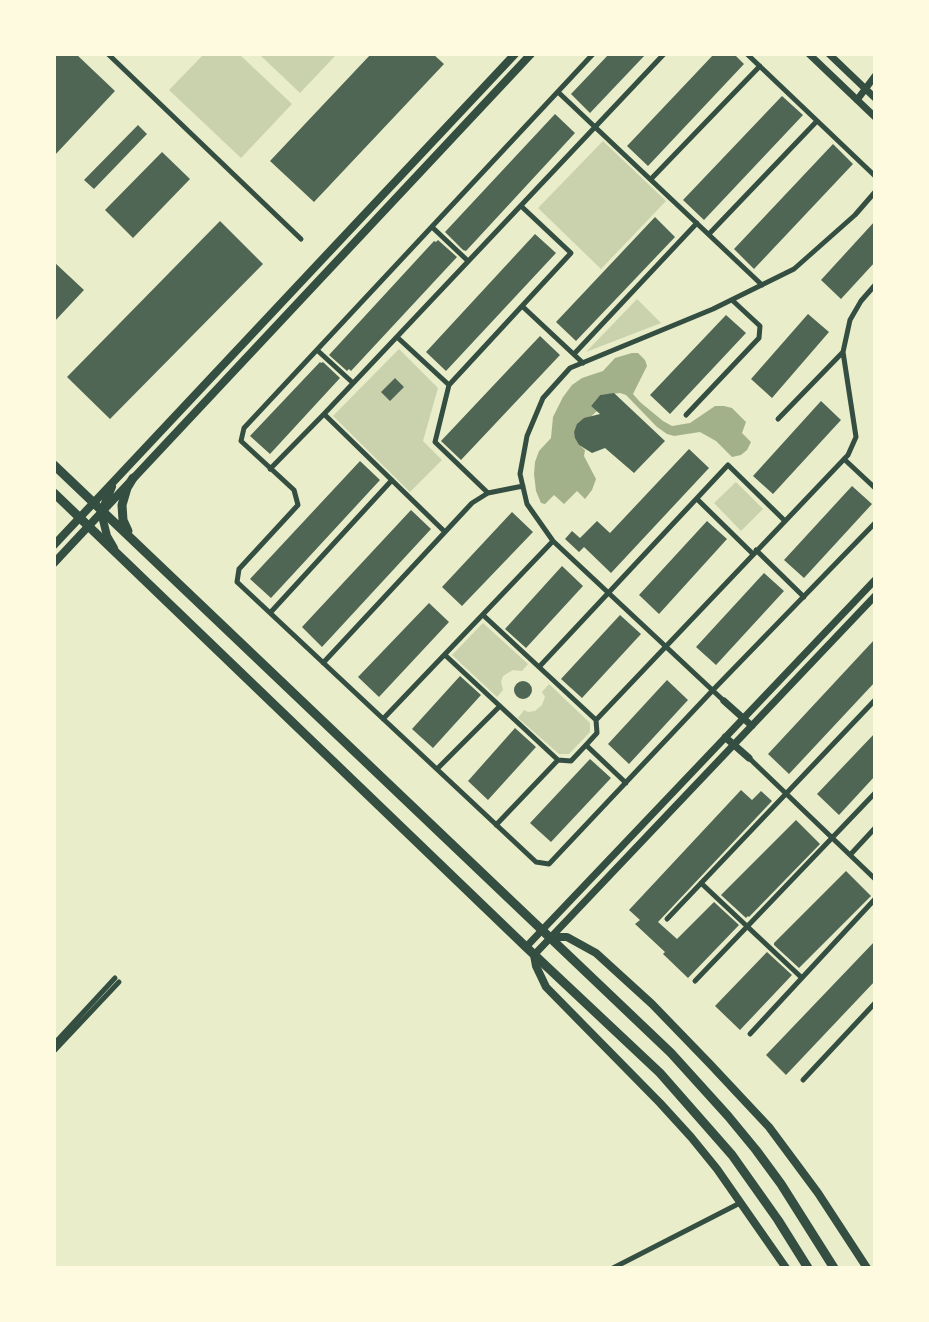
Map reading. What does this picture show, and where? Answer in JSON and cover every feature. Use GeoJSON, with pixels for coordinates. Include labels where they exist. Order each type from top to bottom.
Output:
{"type":"FeatureCollection","features":[{"type":"Feature","properties":{"kind":"main road"},"geometry":{"type":"LineString","coordinates":[[54,545],[515,54]]}},
{"type":"Feature","properties":{"kind":"main road"},"geometry":{"type":"LineString","coordinates":[[54,562],[531,54]]}},
{"type":"Feature","properties":{"kind":"main road"},"geometry":{"type":"LineString","coordinates":[[54,465],[671,1053],[728,1116],[781,1184],[834,1268]]}},
{"type":"Feature","properties":{"kind":"main road"},"geometry":{"type":"LineString","coordinates":[[118,555],[107,536],[103,510],[111,489],[124,470]]}},
{"type":"Feature","properties":{"kind":"main road"},"geometry":{"type":"LineString","coordinates":[[132,538],[125,527],[122,512],[124,496],[133,478]]}},
{"type":"Feature","properties":{"kind":"main road"},"geometry":{"type":"LineString","coordinates":[[54,493],[525,947],[660,1073],[711,1130],[767,1203],[808,1268]]}},
{"type":"Feature","properties":{"kind":"main road"},"geometry":{"type":"LineString","coordinates":[[551,937],[567,937],[596,953],[652,1004],[710,1064],[769,1127],[818,1193],[867,1268]]}},
{"type":"Feature","properties":{"kind":"main road"},"geometry":{"type":"LineString","coordinates":[[534,955],[536,966],[546,987],[660,1103],[717,1169],[786,1268]]}},
{"type":"Feature","properties":{"kind":"street"},"geometry":{"type":"LineString","coordinates":[[108,54],[301,239]]}},
{"type":"Feature","properties":{"kind":"street"},"geometry":{"type":"LineString","coordinates":[[593,54],[244,428],[242,441],[294,490],[298,505],[239,569],[237,582],[536,862],[549,864],[875,523]]}},
{"type":"Feature","properties":{"kind":"street"},"geometry":{"type":"LineString","coordinates":[[270,468],[324,414],[664,54]]}},
{"type":"Feature","properties":{"kind":"street"},"geometry":{"type":"LineString","coordinates":[[747,54],[875,176]]}},
{"type":"Feature","properties":{"kind":"street"},"geometry":{"type":"LineString","coordinates":[[809,54],[875,117]]}},
{"type":"Feature","properties":{"kind":"street"},"geometry":{"type":"LineString","coordinates":[[829,54],[875,98]]}},
{"type":"Feature","properties":{"kind":"street"},"geometry":{"type":"LineString","coordinates":[[651,179],[760,66]]}},
{"type":"Feature","properties":{"kind":"street"},"geometry":{"type":"LineString","coordinates":[[857,100],[875,76]]}},
{"type":"Feature","properties":{"kind":"street"},"geometry":{"type":"LineString","coordinates":[[558,92],[762,285]]}},
{"type":"Feature","properties":{"kind":"street"},"geometry":{"type":"LineString","coordinates":[[709,234],[817,121]]}},
{"type":"Feature","properties":{"kind":"street"},"geometry":{"type":"LineString","coordinates":[[752,726],[553,541],[527,504],[520,474],[527,436],[543,398],[570,368],[732,300],[794,269],[855,215],[875,192]]}},
{"type":"Feature","properties":{"kind":"street"},"geometry":{"type":"LineString","coordinates":[[488,493],[435,442],[449,385],[571,253],[520,206]]}},
{"type":"Feature","properties":{"kind":"street"},"geometry":{"type":"LineString","coordinates":[[574,354],[698,223]]}},
{"type":"Feature","properties":{"kind":"street"},"geometry":{"type":"LineString","coordinates":[[432,227],[468,261]]}},
{"type":"Feature","properties":{"kind":"street"},"geometry":{"type":"LineString","coordinates":[[596,720],[848,455],[856,436],[843,352],[850,320],[861,301],[875,285]]}},
{"type":"Feature","properties":{"kind":"street"},"geometry":{"type":"LineString","coordinates":[[686,415],[759,338],[760,326],[732,300]]}},
{"type":"Feature","properties":{"kind":"street"},"geometry":{"type":"LineString","coordinates":[[522,306],[584,363]]}},
{"type":"Feature","properties":{"kind":"street"},"geometry":{"type":"LineString","coordinates":[[397,336],[449,385]]}},
{"type":"Feature","properties":{"kind":"street"},"geometry":{"type":"LineString","coordinates":[[317,350],[353,383]]}},
{"type":"Feature","properties":{"kind":"street"},"geometry":{"type":"LineString","coordinates":[[778,419],[843,352]]}},
{"type":"Feature","properties":{"kind":"street"},"geometry":{"type":"LineString","coordinates":[[324,414],[445,532]]}},
{"type":"Feature","properties":{"kind":"street"},"geometry":{"type":"LineString","coordinates":[[844,459],[875,488]]}},
{"type":"Feature","properties":{"kind":"street"},"geometry":{"type":"LineString","coordinates":[[539,667],[728,465],[785,520]]}},
{"type":"Feature","properties":{"kind":"street"},"geometry":{"type":"LineString","coordinates":[[270,612],[392,480]]}},
{"type":"Feature","properties":{"kind":"street"},"geometry":{"type":"LineString","coordinates":[[323,663],[472,503],[488,493],[523,486]]}},
{"type":"Feature","properties":{"kind":"street"},"geometry":{"type":"LineString","coordinates":[[697,499],[804,597]]}},
{"type":"Feature","properties":{"kind":"street"},"geometry":{"type":"LineString","coordinates":[[383,719],[553,541]]}},
{"type":"Feature","properties":{"kind":"street"},"geometry":{"type":"LineString","coordinates":[[525,947],[875,580]]}},
{"type":"Feature","properties":{"kind":"street"},"geometry":{"type":"LineString","coordinates":[[534,955],[875,596]]}},
{"type":"Feature","properties":{"kind":"street"},"geometry":{"type":"LineString","coordinates":[[445,655],[558,760],[571,761],[597,733],[596,720],[483,615]]}},
{"type":"Feature","properties":{"kind":"street"},"geometry":{"type":"LineString","coordinates":[[667,919],[875,700]]}},
{"type":"Feature","properties":{"kind":"street"},"geometry":{"type":"LineString","coordinates":[[437,770],[500,706]]}},
{"type":"Feature","properties":{"kind":"street"},"geometry":{"type":"LineString","coordinates":[[725,737],[875,879]]}},
{"type":"Feature","properties":{"kind":"street"},"geometry":{"type":"LineString","coordinates":[[586,745],[626,783]]}},
{"type":"Feature","properties":{"kind":"street"},"geometry":{"type":"LineString","coordinates":[[496,825],[558,760]]}},
{"type":"Feature","properties":{"kind":"street"},"geometry":{"type":"LineString","coordinates":[[695,981],[875,793]]}},
{"type":"Feature","properties":{"kind":"street"},"geometry":{"type":"LineString","coordinates":[[850,855],[875,828]]}},
{"type":"Feature","properties":{"kind":"street"},"geometry":{"type":"LineString","coordinates":[[701,883],[802,978]]}},
{"type":"Feature","properties":{"kind":"street"},"geometry":{"type":"LineString","coordinates":[[750,1034],[875,899]]}},
{"type":"Feature","properties":{"kind":"street"},"geometry":{"type":"LineString","coordinates":[[54,1044],[117,980],[54,1051]]}},
{"type":"Feature","properties":{"kind":"street"},"geometry":{"type":"LineString","coordinates":[[803,1080],[875,1003]]}},
{"type":"Feature","properties":{"kind":"street"},"geometry":{"type":"LineString","coordinates":[[613,1268],[740,1203]]}},
{"type":"Feature","properties":{"kind":"shaded area"},"geometry":{"type":"Polygon","coordinates":[[[204,54],[239,54],[292,104],[241,158],[169,90],[204,54]]]}},
{"type":"Feature","properties":{"kind":"shaded area"},"geometry":{"type":"Polygon","coordinates":[[[259,54],[337,54],[300,93],[259,54]]]}},
{"type":"Feature","properties":{"kind":"shaded area"},"geometry":{"type":"Polygon","coordinates":[[[603,141],[666,201],[601,269],[538,208],[603,141]]]}},
{"type":"Feature","properties":{"kind":"shaded area"},"geometry":{"type":"Polygon","coordinates":[[[637,299],[661,323],[586,352],[637,299]]]}},
{"type":"Feature","properties":{"kind":"shaded area"},"geometry":{"type":"Polygon","coordinates":[[[399,349],[438,388],[423,441],[442,460],[410,492],[333,416],[399,349]]]}},
{"type":"Feature","properties":{"kind":"shaded area"},"geometry":{"type":"Polygon","coordinates":[[[638,353],[647,366],[633,394],[640,402],[672,426],[690,423],[715,406],[732,408],[746,422],[742,433],[751,442],[747,450],[741,455],[732,457],[716,441],[700,432],[674,436],[667,434],[657,427],[626,395],[620,393],[600,395],[591,406],[597,411],[574,432],[579,445],[585,450],[584,456],[596,479],[592,490],[585,499],[577,491],[564,504],[554,495],[545,504],[541,503],[536,491],[535,462],[539,451],[551,438],[553,417],[563,397],[572,385],[582,378],[603,371],[615,358],[638,353]]]}},
{"type":"Feature","properties":{"kind":"shaded area"},"geometry":{"type":"Polygon","coordinates":[[[736,482],[763,509],[741,531],[714,503],[736,482]]]}},
{"type":"Feature","properties":{"kind":"shaded area"},"geometry":{"type":"Polygon","coordinates":[[[483,623],[528,664],[522,671],[513,670],[503,676],[501,682],[503,690],[497,697],[452,655],[483,623]]]}},
{"type":"Feature","properties":{"kind":"shaded area"},"geometry":{"type":"Polygon","coordinates":[[[549,684],[590,723],[590,732],[569,754],[559,754],[518,718],[524,710],[535,711],[542,705],[545,697],[542,692],[549,684]]]}},
{"type":"Feature","properties":{"kind":"building"},"geometry":{"type":"Polygon","coordinates":[[[54,54],[76,54],[115,91],[54,156],[54,54]]]}},
{"type":"Feature","properties":{"kind":"building"},"geometry":{"type":"Polygon","coordinates":[[[371,54],[433,54],[444,64],[314,202],[270,161],[371,54]]]}},
{"type":"Feature","properties":{"kind":"building"},"geometry":{"type":"Polygon","coordinates":[[[609,54],[646,54],[590,113],[571,94],[609,54]]]}},
{"type":"Feature","properties":{"kind":"building"},"geometry":{"type":"Polygon","coordinates":[[[714,54],[734,54],[744,64],[648,166],[627,146],[714,54]]]}},
{"type":"Feature","properties":{"kind":"building"},"geometry":{"type":"Polygon","coordinates":[[[782,96],[803,115],[704,220],[683,200],[782,96]]]}},
{"type":"Feature","properties":{"kind":"building"},"geometry":{"type":"Polygon","coordinates":[[[555,114],[575,133],[466,251],[463,250],[445,232],[555,114]]]}},
{"type":"Feature","properties":{"kind":"building"},"geometry":{"type":"Polygon","coordinates":[[[138,125],[147,134],[94,189],[84,180],[138,125]]]}},
{"type":"Feature","properties":{"kind":"building"},"geometry":{"type":"Polygon","coordinates":[[[833,144],[853,164],[754,269],[734,249],[833,144]]]}},
{"type":"Feature","properties":{"kind":"building"},"geometry":{"type":"Polygon","coordinates":[[[162,152],[190,179],[133,238],[105,210],[162,152]]]}},
{"type":"Feature","properties":{"kind":"building"},"geometry":{"type":"Polygon","coordinates":[[[655,217],[675,237],[576,341],[556,322],[655,217]]]}},
{"type":"Feature","properties":{"kind":"building"},"geometry":{"type":"Polygon","coordinates":[[[220,221],[263,264],[110,419],[67,377],[220,221]]]}},
{"type":"Feature","properties":{"kind":"building"},"geometry":{"type":"Polygon","coordinates":[[[875,221],[875,262],[841,299],[821,280],[875,221]]]}},
{"type":"Feature","properties":{"kind":"building"},"geometry":{"type":"Polygon","coordinates":[[[535,234],[556,253],[446,371],[426,352],[535,234]]]}},
{"type":"Feature","properties":{"kind":"building"},"geometry":{"type":"Polygon","coordinates":[[[438,240],[457,257],[351,371],[349,369],[347,371],[329,355],[434,241],[438,240]]]}},
{"type":"Feature","properties":{"kind":"building"},"geometry":{"type":"Polygon","coordinates":[[[54,262],[84,290],[54,322],[54,262]]]}},
{"type":"Feature","properties":{"kind":"building"},"geometry":{"type":"Polygon","coordinates":[[[808,314],[829,332],[772,398],[751,379],[808,314]]]}},
{"type":"Feature","properties":{"kind":"building"},"geometry":{"type":"Polygon","coordinates":[[[726,315],[746,333],[670,414],[650,395],[726,315]]]}},
{"type":"Feature","properties":{"kind":"building"},"geometry":{"type":"Polygon","coordinates":[[[540,336],[560,355],[461,460],[441,441],[540,336]]]}},
{"type":"Feature","properties":{"kind":"building"},"geometry":{"type":"Polygon","coordinates":[[[320,362],[323,362],[340,378],[270,454],[250,436],[320,362]]]}},
{"type":"Feature","properties":{"kind":"building"},"geometry":{"type":"Polygon","coordinates":[[[395,378],[404,387],[390,401],[381,392],[395,378]]]}},
{"type":"Feature","properties":{"kind":"building"},"geometry":{"type":"Polygon","coordinates":[[[614,393],[665,441],[634,473],[605,448],[592,453],[579,445],[575,438],[574,432],[577,424],[584,418],[600,414],[591,406],[600,395],[614,393]]]}},
{"type":"Feature","properties":{"kind":"building"},"geometry":{"type":"Polygon","coordinates":[[[821,401],[841,420],[773,494],[753,476],[821,401]]]}},
{"type":"Feature","properties":{"kind":"building"},"geometry":{"type":"Polygon","coordinates":[[[689,449],[709,468],[611,573],[584,547],[579,552],[565,539],[572,531],[580,538],[597,521],[610,533],[689,449]]]}},
{"type":"Feature","properties":{"kind":"building"},"geometry":{"type":"Polygon","coordinates":[[[360,461],[380,480],[271,598],[250,579],[360,461]]]}},
{"type":"Feature","properties":{"kind":"building"},"geometry":{"type":"Polygon","coordinates":[[[852,486],[872,504],[804,578],[784,560],[852,486]]]}},
{"type":"Feature","properties":{"kind":"building"},"geometry":{"type":"Polygon","coordinates":[[[411,510],[431,529],[322,647],[302,627],[411,510]]]}},
{"type":"Feature","properties":{"kind":"building"},"geometry":{"type":"Polygon","coordinates":[[[512,512],[533,532],[462,606],[442,587],[512,512]]]}},
{"type":"Feature","properties":{"kind":"building"},"geometry":{"type":"Polygon","coordinates":[[[707,521],[727,539],[659,614],[639,595],[707,521]]]}},
{"type":"Feature","properties":{"kind":"building"},"geometry":{"type":"Polygon","coordinates":[[[562,566],[583,586],[526,648],[505,629],[562,566]]]}},
{"type":"Feature","properties":{"kind":"building"},"geometry":{"type":"Polygon","coordinates":[[[764,573],[784,591],[716,665],[696,647],[764,573]]]}},
{"type":"Feature","properties":{"kind":"building"},"geometry":{"type":"Polygon","coordinates":[[[429,603],[449,622],[379,697],[358,677],[429,603]]]}},
{"type":"Feature","properties":{"kind":"building"},"geometry":{"type":"Polygon","coordinates":[[[620,615],[641,634],[582,698],[561,679],[620,615]]]}},
{"type":"Feature","properties":{"kind":"building"},"geometry":{"type":"Polygon","coordinates":[[[875,639],[875,682],[789,774],[768,754],[875,639]]]}},
{"type":"Feature","properties":{"kind":"building"},"geometry":{"type":"Polygon","coordinates":[[[460,676],[481,695],[433,748],[412,729],[460,676]]]}},
{"type":"Feature","properties":{"kind":"building"},"geometry":{"type":"Polygon","coordinates":[[[667,680],[688,700],[629,764],[608,744],[667,680]]]}},
{"type":"Feature","properties":{"kind":"building"},"geometry":{"type":"Polygon","coordinates":[[[523,681],[529,684],[532,690],[529,696],[523,699],[517,696],[514,690],[517,684],[523,681]]]}},
{"type":"Feature","properties":{"kind":"building"},"geometry":{"type":"Polygon","coordinates":[[[515,728],[536,747],[488,800],[468,781],[515,728]]]}},
{"type":"Feature","properties":{"kind":"building"},"geometry":{"type":"Polygon","coordinates":[[[875,733],[875,776],[839,815],[817,794],[875,733]]]}},
{"type":"Feature","properties":{"kind":"building"},"geometry":{"type":"Polygon","coordinates":[[[590,759],[611,778],[551,842],[530,823],[590,759]]]}},
{"type":"Feature","properties":{"kind":"building"},"geometry":{"type":"Polygon","coordinates":[[[741,790],[752,800],[761,791],[772,801],[658,922],[677,939],[714,902],[739,925],[688,978],[635,924],[640,920],[629,910],[741,790]]]}},
{"type":"Feature","properties":{"kind":"building"},"geometry":{"type":"Polygon","coordinates":[[[796,820],[820,844],[746,918],[721,895],[796,820]]]}},
{"type":"Feature","properties":{"kind":"building"},"geometry":{"type":"Polygon","coordinates":[[[846,871],[871,896],[799,968],[774,943],[846,871]]]}},
{"type":"Feature","properties":{"kind":"building"},"geometry":{"type":"Polygon","coordinates":[[[875,941],[875,981],[786,1075],[766,1055],[875,941]]]}},
{"type":"Feature","properties":{"kind":"building"},"geometry":{"type":"Polygon","coordinates":[[[767,952],[792,975],[740,1030],[715,1006],[767,952]]]}}]}
